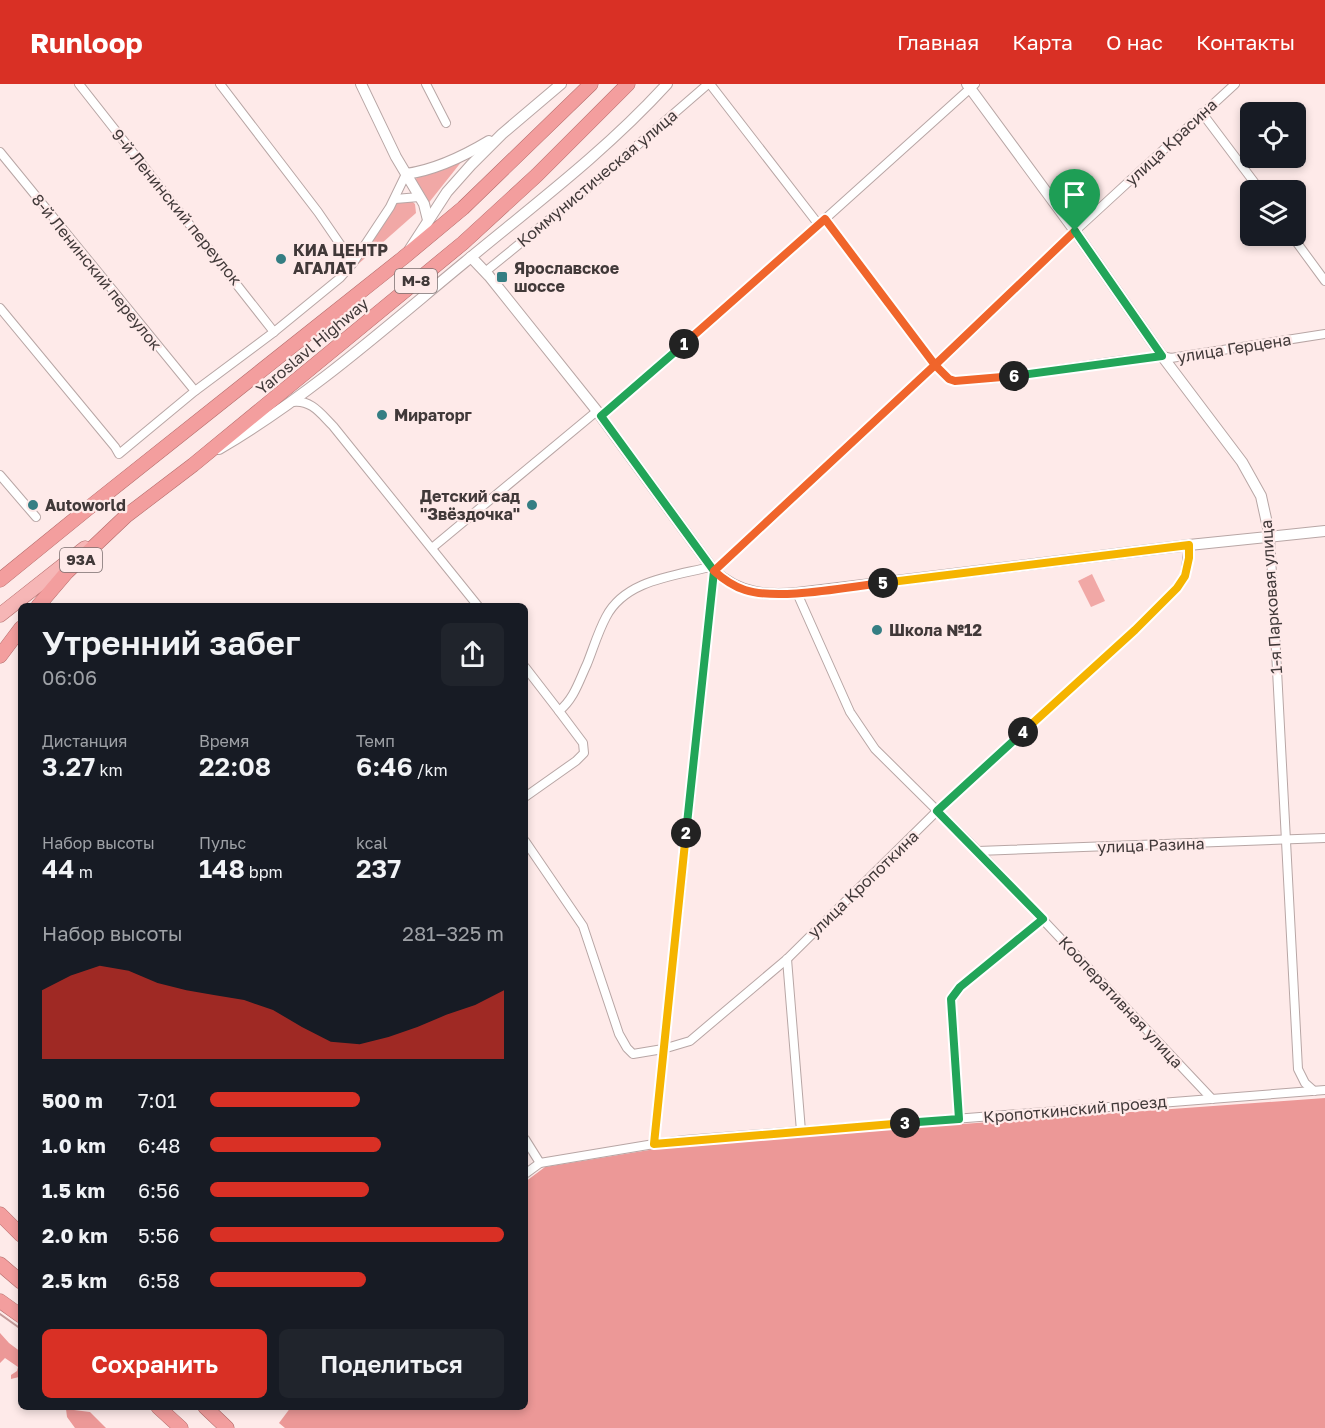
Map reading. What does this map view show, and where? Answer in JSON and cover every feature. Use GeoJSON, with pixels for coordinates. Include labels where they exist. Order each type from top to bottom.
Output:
{"type":"FeatureCollection","features":[{"type":"Feature","properties":{"kind":"highway","name":"Yaroslavl Highway"},"geometry":{"type":"LineString","coordinates":[[0,580],[404,258],[463,208],[591,84]]}},
{"type":"Feature","properties":{"kind":"highway","name":"Yaroslavl Highway"},"geometry":{"type":"LineString","coordinates":[[126,516],[193,465],[463,243],[537,175],[628,84]]}},
{"type":"Feature","properties":{"kind":"highway"},"geometry":{"type":"LineString","coordinates":[[0,570],[91,506]]}},
{"type":"Feature","properties":{"kind":"highway","name":"93A"},"geometry":{"type":"LineString","coordinates":[[41,603],[67,572],[126,516]]}},
{"type":"Feature","properties":{"kind":"highway"},"geometry":{"type":"LineString","coordinates":[[0,656],[18,632]]}},
{"type":"Feature","properties":{"kind":"highway"},"geometry":{"type":"LineString","coordinates":[[0,1214],[18,1231]]}},
{"type":"Feature","properties":{"kind":"highway"},"geometry":{"type":"LineString","coordinates":[[0,1224],[18,1239]]}},
{"type":"Feature","properties":{"kind":"highway"},"geometry":{"type":"LineString","coordinates":[[0,1264],[18,1279]]}},
{"type":"Feature","properties":{"kind":"highway"},"geometry":{"type":"LineString","coordinates":[[0,1301],[18,1314]]}},
{"type":"Feature","properties":{"kind":"highway"},"geometry":{"type":"LineString","coordinates":[[160,1410],[181,1428]]}},
{"type":"Feature","properties":{"kind":"highway"},"geometry":{"type":"LineString","coordinates":[[208,1410],[227,1428]]}},
{"type":"Feature","properties":{"kind":"main road","name":"Yaroslavl Highway"},"geometry":{"type":"LineString","coordinates":[[0,615],[126,516]]}},
{"type":"Feature","properties":{"kind":"street","name":"9-й Ленинский переулок"},"geometry":{"type":"LineString","coordinates":[[79,84],[274,332]]}},
{"type":"Feature","properties":{"kind":"street"},"geometry":{"type":"LineString","coordinates":[[220,84],[318,212],[353,263]]}},
{"type":"Feature","properties":{"kind":"street"},"geometry":{"type":"LineString","coordinates":[[361,84],[427,212],[428,220]]}},
{"type":"Feature","properties":{"kind":"street"},"geometry":{"type":"LineString","coordinates":[[426,84],[447,123]]}},
{"type":"Feature","properties":{"kind":"street"},"geometry":{"type":"LineString","coordinates":[[193,465],[253,430],[369,343],[615,136],[667,84]]}},
{"type":"Feature","properties":{"kind":"street"},"geometry":{"type":"LineString","coordinates":[[709,84],[935,365]]}},
{"type":"Feature","properties":{"kind":"street","name":"Коммунистическая улица"},"geometry":{"type":"LineString","coordinates":[[485,272],[588,188],[709,84]]}},
{"type":"Feature","properties":{"kind":"street","name":"улица Красина"},"geometry":{"type":"LineString","coordinates":[[559,711],[571,699],[607,616],[617,602],[632,590],[650,583],[712,569],[935,365],[1202,112],[1235,84]]}},
{"type":"Feature","properties":{"kind":"street"},"geometry":{"type":"LineString","coordinates":[[404,258],[447,192],[502,134],[559,85]]}},
{"type":"Feature","properties":{"kind":"street"},"geometry":{"type":"LineString","coordinates":[[432,548],[599,413],[822,222],[971,85]]}},
{"type":"Feature","properties":{"kind":"street","name":"1-я Парковая улица"},"geometry":{"type":"LineString","coordinates":[[971,85],[1162,356],[1242,462],[1265,508],[1270,537],[1298,1069],[1305,1083],[1314,1091]]}},
{"type":"Feature","properties":{"kind":"street"},"geometry":{"type":"LineString","coordinates":[[1202,112],[1253,180]]}},
{"type":"Feature","properties":{"kind":"street"},"geometry":{"type":"LineString","coordinates":[[406,174],[427,169],[471,152],[502,134]]}},
{"type":"Feature","properties":{"kind":"street","name":"8-й Ленинский переулок"},"geometry":{"type":"LineString","coordinates":[[0,152],[195,391]]}},
{"type":"Feature","properties":{"kind":"street"},"geometry":{"type":"LineString","coordinates":[[0,308],[115,447],[118,454],[340,278],[353,263],[395,199],[406,174]]}},
{"type":"Feature","properties":{"kind":"street"},"geometry":{"type":"LineString","coordinates":[[395,199],[419,197]]}},
{"type":"Feature","properties":{"kind":"street"},"geometry":{"type":"LineString","coordinates":[[1300,246],[1325,280]]}},
{"type":"Feature","properties":{"kind":"street"},"geometry":{"type":"LineString","coordinates":[[471,257],[599,413],[712,569],[725,581],[747,591],[797,593],[1189,545],[1325,531]]}},
{"type":"Feature","properties":{"kind":"street","name":"улица Герцена"},"geometry":{"type":"LineString","coordinates":[[935,365],[949,379],[963,381],[1162,356],[1171,358],[1325,334]]}},
{"type":"Feature","properties":{"kind":"street"},"geometry":{"type":"LineString","coordinates":[[313,385],[314,407]]}},
{"type":"Feature","properties":{"kind":"street"},"geometry":{"type":"LineString","coordinates":[[289,402],[298,401],[314,407],[333,426],[475,603]]}},
{"type":"Feature","properties":{"kind":"street"},"geometry":{"type":"LineString","coordinates":[[0,475],[36,517]]}},
{"type":"Feature","properties":{"kind":"street","name":"улица Кропоткина"},"geometry":{"type":"LineString","coordinates":[[528,844],[583,926],[612,1016],[627,1048],[633,1053],[663,1049],[690,1041],[787,959],[937,811],[1135,630],[1177,588],[1185,576],[1189,545]]}},
{"type":"Feature","properties":{"kind":"street"},"geometry":{"type":"LineString","coordinates":[[654,1144],[712,569]]}},
{"type":"Feature","properties":{"kind":"street","name":"Кооперативная улица"},"geometry":{"type":"LineString","coordinates":[[797,593],[850,712],[875,749],[978,851],[1212,1099]]}},
{"type":"Feature","properties":{"kind":"street"},"geometry":{"type":"LineString","coordinates":[[528,671],[583,743],[584,753],[528,795]]}},
{"type":"Feature","properties":{"kind":"street","name":"улица Разина"},"geometry":{"type":"LineString","coordinates":[[978,851],[1325,838]]}},
{"type":"Feature","properties":{"kind":"street"},"geometry":{"type":"LineString","coordinates":[[959,1119],[951,999],[960,987],[1043,919]]}},
{"type":"Feature","properties":{"kind":"street"},"geometry":{"type":"LineString","coordinates":[[787,959],[801,1131]]}},
{"type":"Feature","properties":{"kind":"street","name":"Кропоткинский проезд"},"geometry":{"type":"LineString","coordinates":[[540,1163],[654,1144],[1325,1090]]}},
{"type":"Feature","properties":{"kind":"street"},"geometry":{"type":"LineString","coordinates":[[528,1144],[540,1163],[528,1172]]}},
{"type":"Feature","properties":{"kind":"shaded area"},"geometry":{"type":"Polygon","coordinates":[[[466,156],[427,205],[414,183],[418,175],[466,156]]]}},
{"type":"Feature","properties":{"kind":"shaded area"},"geometry":{"type":"Polygon","coordinates":[[[409,199],[415,204],[416,213],[356,266],[397,202],[409,199]]]}},
{"type":"Feature","properties":{"kind":"shaded area"},"geometry":{"type":"Polygon","coordinates":[[[1092,574],[1105,601],[1091,607],[1078,581],[1092,574]]]}},
{"type":"Feature","properties":{"kind":"shaded area"},"geometry":{"type":"Polygon","coordinates":[[[1325,1098],[1325,1428],[285,1428],[279,1423],[289,1410],[528,1410],[528,1180],[545,1167],[686,1144],[1325,1098]]]}},
{"type":"Feature","properties":{"kind":"shaded area"},"geometry":{"type":"Polygon","coordinates":[[[0,1333],[18,1350],[18,1367],[5,1358],[0,1363],[0,1333]]]}},
{"type":"Feature","properties":{"kind":"shaded area"},"geometry":{"type":"Polygon","coordinates":[[[18,1367],[18,1377],[11,1379],[11,1375],[17,1371],[18,1367]]]}},
{"type":"Feature","properties":{"kind":"shaded area"},"geometry":{"type":"Polygon","coordinates":[[[66,1410],[90,1412],[106,1428],[75,1428],[67,1417],[66,1410]]]}},
{"type":"Feature","properties":{"kind":"waterway"},"geometry":{"type":"LineString","coordinates":[[0,1314],[18,1327]]}},
{"type":"Feature","properties":{"kind":"place","name":"КИА ЦЕНТР АГАЛАТ"},"geometry":{"type":"Point","coordinates":[281,259]}},
{"type":"Feature","properties":{"kind":"place","name":"Ярославское шоссе"},"geometry":{"type":"Point","coordinates":[502,277]}},
{"type":"Feature","properties":{"kind":"place","name":"Мираторг"},"geometry":{"type":"Point","coordinates":[382,415]}},
{"type":"Feature","properties":{"kind":"place","name":"Autoworld"},"geometry":{"type":"Point","coordinates":[33,505]}},
{"type":"Feature","properties":{"kind":"place","name":"Детский сад \"Звёздочка\""},"geometry":{"type":"Point","coordinates":[532,505]}},
{"type":"Feature","properties":{"kind":"place","name":"Школа №12"},"geometry":{"type":"Point","coordinates":[877,630]}},
{"type":"Feature","properties":{"kind":"route"},"geometry":{"type":"LineString","coordinates":[[1075,231],[935,365],[825,219],[601,416],[714,571],[654,1144],[959,1119],[951,999],[960,987],[1043,919],[937,811],[1135,630],[1177,588],[1188,567],[1189,545],[797,593],[760,594],[747,591],[725,581],[714,571],[935,365],[949,379],[963,381],[1162,356],[1075,231]]}}]}
